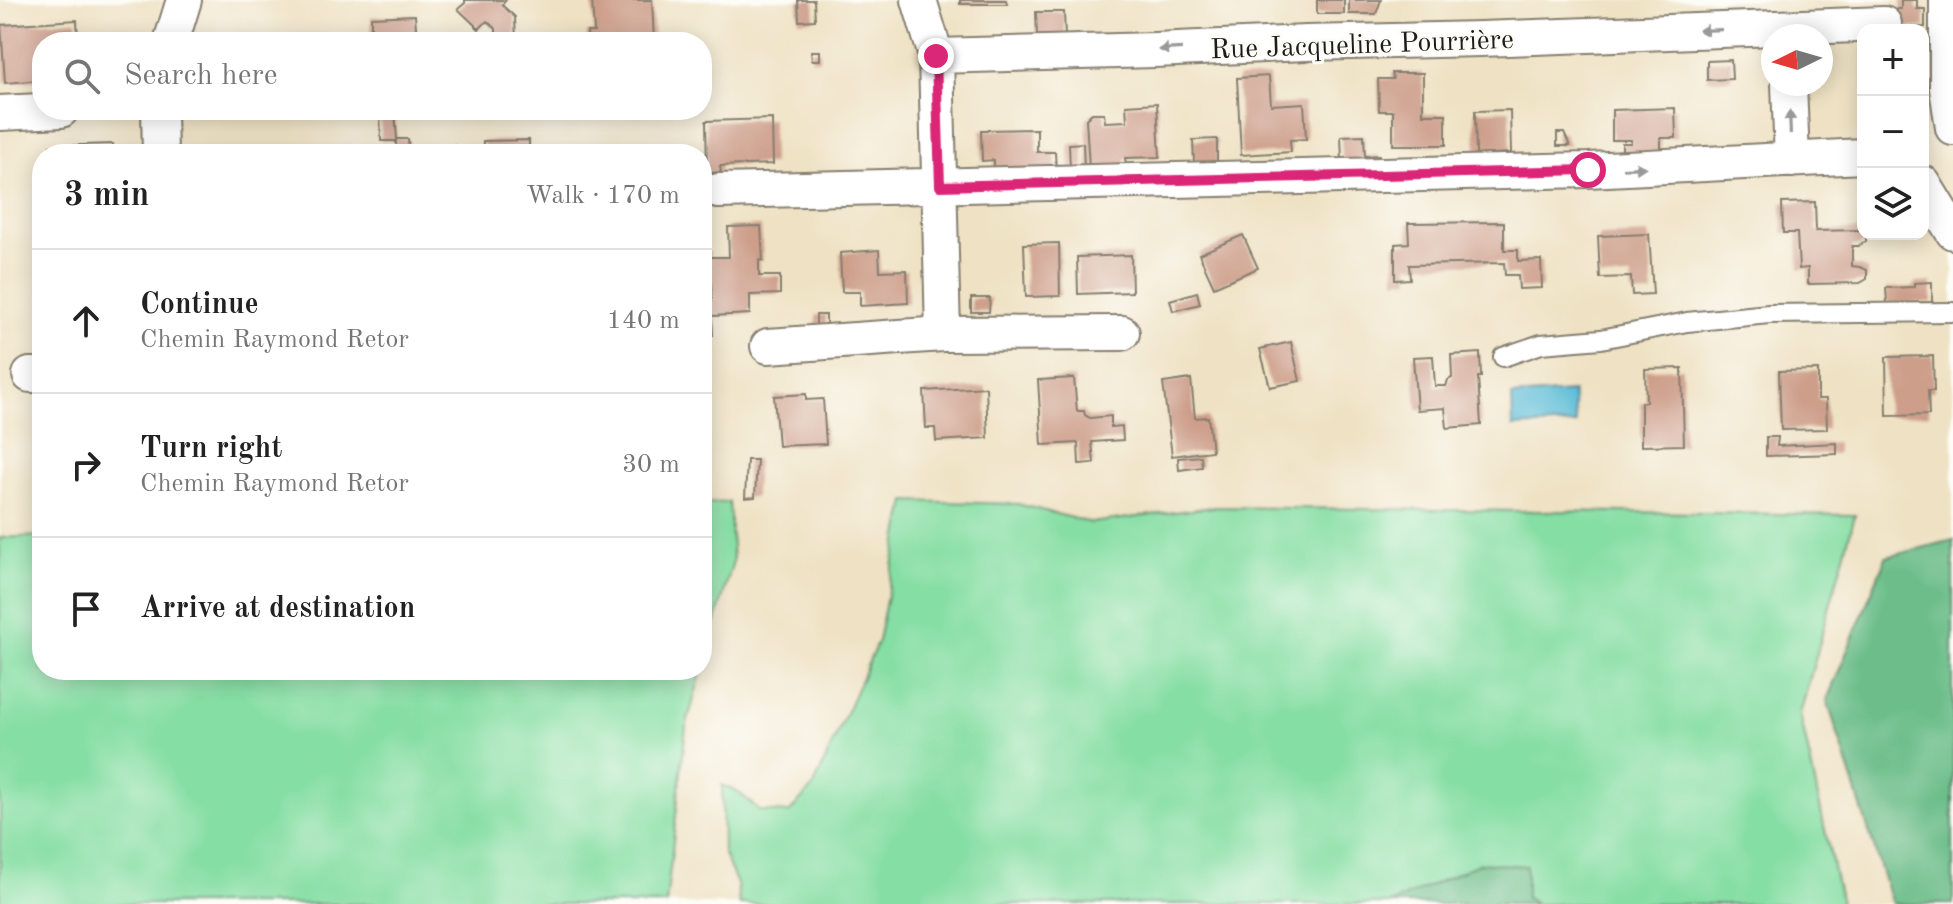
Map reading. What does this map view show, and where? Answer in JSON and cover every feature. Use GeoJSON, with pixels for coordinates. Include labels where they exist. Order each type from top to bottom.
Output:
{"type":"FeatureCollection","features":[{"type":"Feature","properties":{"kind":"street"},"geometry":{"type":"LineString","coordinates":[[174,32],[184,0]]}},
{"type":"Feature","properties":{"kind":"street"},"geometry":{"type":"LineString","coordinates":[[919,0],[936,56],[943,334]]}},
{"type":"Feature","properties":{"kind":"street"},"geometry":{"type":"LineString","coordinates":[[1947,0],[1947,88],[1953,128]]}},
{"type":"Feature","properties":{"kind":"street","name":"Rue Jacqueline Pourrière"},"geometry":{"type":"LineString","coordinates":[[1833,28],[1857,26]]}},
{"type":"Feature","properties":{"kind":"street","name":"Rue Jacqueline Pourrière"},"geometry":{"type":"LineString","coordinates":[[936,56],[1761,32]]}},
{"type":"Feature","properties":{"kind":"street"},"geometry":{"type":"LineString","coordinates":[[1789,96],[1792,160]]}},
{"type":"Feature","properties":{"kind":"street"},"geometry":{"type":"LineString","coordinates":[[0,113],[32,111]]}},
{"type":"Feature","properties":{"kind":"street"},"geometry":{"type":"LineString","coordinates":[[159,120],[160,144]]}},
{"type":"Feature","properties":{"kind":"street"},"geometry":{"type":"LineString","coordinates":[[718,191],[1588,170],[1857,156]]}},
{"type":"Feature","properties":{"kind":"street"},"geometry":{"type":"LineString","coordinates":[[1929,193],[1953,232]]}},
{"type":"Feature","properties":{"kind":"street"},"geometry":{"type":"LineString","coordinates":[[768,346],[943,334],[1122,333]]}},
{"type":"Feature","properties":{"kind":"lane"},"geometry":{"type":"LineString","coordinates":[[1503,357],[1541,344],[1601,339],[1687,322],[1769,314],[1953,312]]}},
{"type":"Feature","properties":{"kind":"green space"},"geometry":{"type":"Polygon","coordinates":[[[906,501],[1018,504],[1091,523],[1213,507],[1855,515],[1800,714],[1841,904],[739,904],[737,884],[723,852],[722,785],[737,791],[760,811],[789,813],[814,786],[878,641],[906,501]]]}},
{"type":"Feature","properties":{"kind":"green space"},"geometry":{"type":"Polygon","coordinates":[[[729,502],[733,561],[712,634],[712,503],[729,502]]]}},
{"type":"Feature","properties":{"kind":"green space"},"geometry":{"type":"Polygon","coordinates":[[[32,536],[32,680],[699,680],[686,727],[666,904],[0,904],[0,538],[32,536]]]}},
{"type":"Feature","properties":{"kind":"green space"},"geometry":{"type":"Polygon","coordinates":[[[1953,540],[1953,904],[1892,904],[1827,700],[1886,557],[1953,540]]]}},
{"type":"Feature","properties":{"kind":"green space"},"geometry":{"type":"Polygon","coordinates":[[[1480,863],[1526,866],[1526,898],[1536,904],[1390,904],[1480,863]]]}},
{"type":"Feature","properties":{"kind":"water"},"geometry":{"type":"Polygon","coordinates":[[[1573,392],[1576,424],[1513,427],[1512,396],[1573,392]]]}},
{"type":"Feature","properties":{"kind":"building"},"geometry":{"type":"Polygon","coordinates":[[[465,0],[506,0],[502,5],[515,17],[516,32],[496,32],[487,21],[479,29],[458,9],[465,0]]]}},
{"type":"Feature","properties":{"kind":"building"},"geometry":{"type":"Polygon","coordinates":[[[592,0],[652,0],[654,32],[594,32],[592,0]]]}},
{"type":"Feature","properties":{"kind":"building"},"geometry":{"type":"Polygon","coordinates":[[[798,0],[814,0],[815,20],[799,21],[798,0]]]}},
{"type":"Feature","properties":{"kind":"building"},"geometry":{"type":"Polygon","coordinates":[[[960,0],[1006,0],[1007,4],[960,4],[960,0]]]}},
{"type":"Feature","properties":{"kind":"building"},"geometry":{"type":"Polygon","coordinates":[[[1317,0],[1344,0],[1344,14],[1317,14],[1317,0]]]}},
{"type":"Feature","properties":{"kind":"building"},"geometry":{"type":"Polygon","coordinates":[[[1349,0],[1381,0],[1376,14],[1349,14],[1349,0]]]}},
{"type":"Feature","properties":{"kind":"building"},"geometry":{"type":"Polygon","coordinates":[[[1901,0],[1917,0],[1917,9],[1925,9],[1925,24],[1897,24],[1897,9],[1901,9],[1901,0]]]}},
{"type":"Feature","properties":{"kind":"building"},"geometry":{"type":"Polygon","coordinates":[[[1036,12],[1064,12],[1065,36],[1037,37],[1036,12]]]}},
{"type":"Feature","properties":{"kind":"building"},"geometry":{"type":"Polygon","coordinates":[[[415,15],[416,32],[371,32],[371,17],[415,15]]]}},
{"type":"Feature","properties":{"kind":"building"},"geometry":{"type":"Polygon","coordinates":[[[77,20],[78,32],[32,32],[32,81],[5,83],[1,25],[77,20]]]}},
{"type":"Feature","properties":{"kind":"building"},"geometry":{"type":"Polygon","coordinates":[[[811,51],[820,51],[820,60],[812,60],[811,51]]]}},
{"type":"Feature","properties":{"kind":"building"},"geometry":{"type":"Polygon","coordinates":[[[1731,60],[1732,79],[1707,80],[1707,61],[1731,60]]]}},
{"type":"Feature","properties":{"kind":"building"},"geometry":{"type":"Polygon","coordinates":[[[1392,73],[1423,73],[1423,114],[1446,114],[1446,145],[1393,145],[1393,111],[1379,111],[1378,79],[1393,79],[1392,73]]]}},
{"type":"Feature","properties":{"kind":"building"},"geometry":{"type":"Polygon","coordinates":[[[1269,76],[1271,105],[1304,103],[1306,139],[1290,140],[1291,152],[1241,155],[1237,78],[1269,76]]]}},
{"type":"Feature","properties":{"kind":"building"},"geometry":{"type":"Polygon","coordinates":[[[1157,103],[1160,157],[1125,158],[1126,165],[1089,167],[1086,119],[1092,113],[1104,113],[1105,122],[1127,121],[1126,105],[1157,103]]]}},
{"type":"Feature","properties":{"kind":"building"},"geometry":{"type":"Polygon","coordinates":[[[1675,108],[1676,138],[1661,138],[1661,152],[1622,153],[1622,143],[1631,143],[1631,140],[1612,140],[1612,110],[1675,108]]]}},
{"type":"Feature","properties":{"kind":"building"},"geometry":{"type":"Polygon","coordinates":[[[1510,110],[1511,153],[1476,155],[1475,111],[1510,110]]]}},
{"type":"Feature","properties":{"kind":"building"},"geometry":{"type":"Polygon","coordinates":[[[772,119],[773,164],[720,166],[721,172],[712,173],[712,144],[706,144],[706,121],[772,119]]]}},
{"type":"Feature","properties":{"kind":"building"},"geometry":{"type":"Polygon","coordinates":[[[380,120],[396,120],[397,139],[408,139],[408,144],[396,144],[396,141],[381,141],[380,120]]]}},
{"type":"Feature","properties":{"kind":"building"},"geometry":{"type":"Polygon","coordinates":[[[1037,129],[1037,152],[1055,152],[1056,171],[994,173],[994,160],[982,161],[981,130],[1037,129]]]}},
{"type":"Feature","properties":{"kind":"building"},"geometry":{"type":"Polygon","coordinates":[[[1557,133],[1564,133],[1570,146],[1557,146],[1557,133]]]}},
{"type":"Feature","properties":{"kind":"building"},"geometry":{"type":"Polygon","coordinates":[[[1364,135],[1365,156],[1379,155],[1379,163],[1342,160],[1341,136],[1364,135]]]}},
{"type":"Feature","properties":{"kind":"building"},"geometry":{"type":"Polygon","coordinates":[[[1217,139],[1217,164],[1194,164],[1193,140],[1217,139]]]}},
{"type":"Feature","properties":{"kind":"building"},"geometry":{"type":"Polygon","coordinates":[[[529,140],[529,144],[483,144],[483,141],[529,140]]]}},
{"type":"Feature","properties":{"kind":"building"},"geometry":{"type":"Polygon","coordinates":[[[1083,143],[1084,168],[1070,169],[1069,144],[1083,143]]]}},
{"type":"Feature","properties":{"kind":"building"},"geometry":{"type":"Polygon","coordinates":[[[1815,202],[1816,231],[1857,230],[1857,240],[1866,241],[1852,246],[1852,266],[1867,270],[1867,279],[1860,283],[1808,284],[1808,268],[1799,269],[1797,233],[1783,233],[1782,203],[1815,202]]]}},
{"type":"Feature","properties":{"kind":"building"},"geometry":{"type":"Polygon","coordinates":[[[1504,222],[1504,250],[1518,250],[1518,261],[1541,260],[1542,288],[1519,289],[1518,275],[1505,275],[1504,263],[1409,265],[1410,279],[1395,280],[1395,244],[1409,243],[1408,223],[1504,222]]]}},
{"type":"Feature","properties":{"kind":"building"},"geometry":{"type":"Polygon","coordinates":[[[761,226],[763,261],[759,260],[759,276],[780,276],[780,294],[750,295],[750,314],[712,316],[712,257],[729,257],[728,227],[761,226]]]}},
{"type":"Feature","properties":{"kind":"building"},"geometry":{"type":"Polygon","coordinates":[[[1649,234],[1653,294],[1632,295],[1631,277],[1600,278],[1598,236],[1649,234]]]}},
{"type":"Feature","properties":{"kind":"building"},"geometry":{"type":"Polygon","coordinates":[[[1243,235],[1258,268],[1214,287],[1199,254],[1243,235]]]}},
{"type":"Feature","properties":{"kind":"building"},"geometry":{"type":"Polygon","coordinates":[[[1059,243],[1060,296],[1026,297],[1024,244],[1059,243]]]}},
{"type":"Feature","properties":{"kind":"building"},"geometry":{"type":"Polygon","coordinates":[[[879,250],[880,271],[907,270],[908,303],[860,306],[860,292],[842,292],[840,253],[879,250]]]}},
{"type":"Feature","properties":{"kind":"building"},"geometry":{"type":"Polygon","coordinates":[[[1131,255],[1132,292],[1078,294],[1077,257],[1131,255]]]}},
{"type":"Feature","properties":{"kind":"building"},"geometry":{"type":"Polygon","coordinates":[[[1932,282],[1932,302],[1887,303],[1886,288],[1914,287],[1914,283],[1932,282]]]}},
{"type":"Feature","properties":{"kind":"building"},"geometry":{"type":"Polygon","coordinates":[[[1197,292],[1200,304],[1173,311],[1170,300],[1197,292]]]}},
{"type":"Feature","properties":{"kind":"building"},"geometry":{"type":"Polygon","coordinates":[[[971,298],[990,298],[989,312],[971,312],[971,298]]]}},
{"type":"Feature","properties":{"kind":"building"},"geometry":{"type":"Polygon","coordinates":[[[816,315],[826,315],[826,325],[816,325],[816,315]]]}},
{"type":"Feature","properties":{"kind":"building"},"geometry":{"type":"Polygon","coordinates":[[[1291,342],[1300,381],[1270,387],[1260,349],[1291,342]]]}},
{"type":"Feature","properties":{"kind":"building"},"geometry":{"type":"Polygon","coordinates":[[[1480,353],[1481,425],[1447,428],[1445,408],[1417,410],[1413,357],[1433,356],[1435,386],[1446,386],[1452,378],[1451,355],[1480,353]]]}},
{"type":"Feature","properties":{"kind":"building"},"geometry":{"type":"Polygon","coordinates":[[[1933,356],[1934,391],[1928,391],[1929,415],[1887,416],[1886,357],[1933,356]]]}},
{"type":"Feature","properties":{"kind":"building"},"geometry":{"type":"Polygon","coordinates":[[[1682,368],[1684,445],[1641,446],[1641,402],[1646,402],[1645,369],[1682,368]]]}},
{"type":"Feature","properties":{"kind":"building"},"geometry":{"type":"Polygon","coordinates":[[[1818,370],[1818,399],[1826,399],[1827,429],[1781,430],[1779,371],[1818,370]]]}},
{"type":"Feature","properties":{"kind":"building"},"geometry":{"type":"Polygon","coordinates":[[[1074,378],[1077,411],[1084,411],[1090,418],[1111,416],[1111,427],[1122,426],[1123,440],[1092,442],[1094,463],[1079,464],[1078,443],[1042,445],[1038,380],[1074,378]]]}},
{"type":"Feature","properties":{"kind":"building"},"geometry":{"type":"Polygon","coordinates":[[[1191,379],[1195,418],[1208,417],[1212,451],[1172,456],[1163,383],[1191,379]]]}},
{"type":"Feature","properties":{"kind":"building"},"geometry":{"type":"Polygon","coordinates":[[[986,387],[988,438],[936,441],[935,428],[926,428],[924,391],[986,387]]]}},
{"type":"Feature","properties":{"kind":"building"},"geometry":{"type":"Polygon","coordinates":[[[806,394],[806,400],[823,399],[826,444],[778,446],[774,396],[806,394]]]}},
{"type":"Feature","properties":{"kind":"building"},"geometry":{"type":"Polygon","coordinates":[[[1766,437],[1778,437],[1777,446],[1837,443],[1837,454],[1766,456],[1766,437]]]}},
{"type":"Feature","properties":{"kind":"building"},"geometry":{"type":"Polygon","coordinates":[[[1201,456],[1202,467],[1179,470],[1178,458],[1201,456]]]}},
{"type":"Feature","properties":{"kind":"building"},"geometry":{"type":"Polygon","coordinates":[[[747,460],[757,460],[755,497],[745,498],[747,460]]]}},
{"type":"Feature","properties":{"kind":"route"},"geometry":{"type":"LineString","coordinates":[[936,56],[940,186],[1588,170]]}}]}
